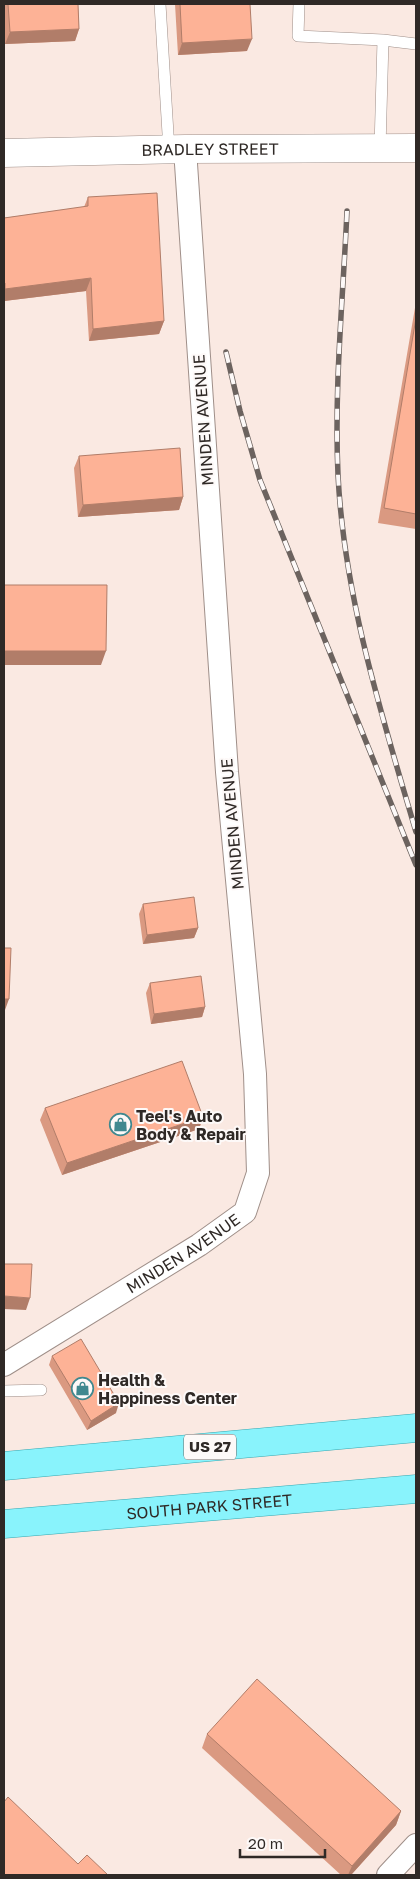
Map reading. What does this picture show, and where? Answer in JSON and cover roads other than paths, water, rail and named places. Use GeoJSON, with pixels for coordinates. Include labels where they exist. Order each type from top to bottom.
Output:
{"type":"FeatureCollection","features":[{"type":"Feature","properties":{"kind":"main road","name":"US 27"},"geometry":{"type":"LineString","coordinates":[[4,1466],[416,1428]]}},
{"type":"Feature","properties":{"kind":"main road","name":"SOUTH PARK STREET"},"geometry":{"type":"LineString","coordinates":[[4,1524],[416,1489]]}},
{"type":"Feature","properties":{"kind":"street","name":"BRADLEY STREET"},"geometry":{"type":"LineString","coordinates":[[4,153],[177,149],[416,148]]}},
{"type":"Feature","properties":{"kind":"street","name":"MINDEN AVENUE"},"geometry":{"type":"LineString","coordinates":[[4,1365],[199,1245],[244,1212],[258,1173],[255,1074],[227,772],[177,149]]}},
{"type":"Feature","properties":{"kind":"street"},"geometry":{"type":"LineString","coordinates":[[388,1875],[416,1845]]}},
{"type":"Feature","properties":{"kind":"lane"},"geometry":{"type":"LineString","coordinates":[[160,4],[177,149]]}},
{"type":"Feature","properties":{"kind":"lane"},"geometry":{"type":"LineString","coordinates":[[299,4],[298,36],[383,40],[416,44]]}},
{"type":"Feature","properties":{"kind":"lane"},"geometry":{"type":"LineString","coordinates":[[380,148],[383,40]]}},
{"type":"Feature","properties":{"kind":"lane"},"geometry":{"type":"LineString","coordinates":[[4,1391],[41,1390]]}},
{"type":"Feature","properties":{"kind":"railway"},"geometry":{"type":"LineString","coordinates":[[347,211],[337,409],[338,475],[342,521],[356,611],[378,700],[416,832]]}},
{"type":"Feature","properties":{"kind":"railway"},"geometry":{"type":"LineString","coordinates":[[226,352],[240,411],[260,480],[416,865]]}},
{"type":"Feature","properties":{"kind":"place","name":"Teel's Auto Body & Repair"},"geometry":{"type":"Point","coordinates":[120,1125]}},
{"type":"Feature","properties":{"kind":"place","name":"Health & Happiness Center"},"geometry":{"type":"Point","coordinates":[82,1389]}}]}
